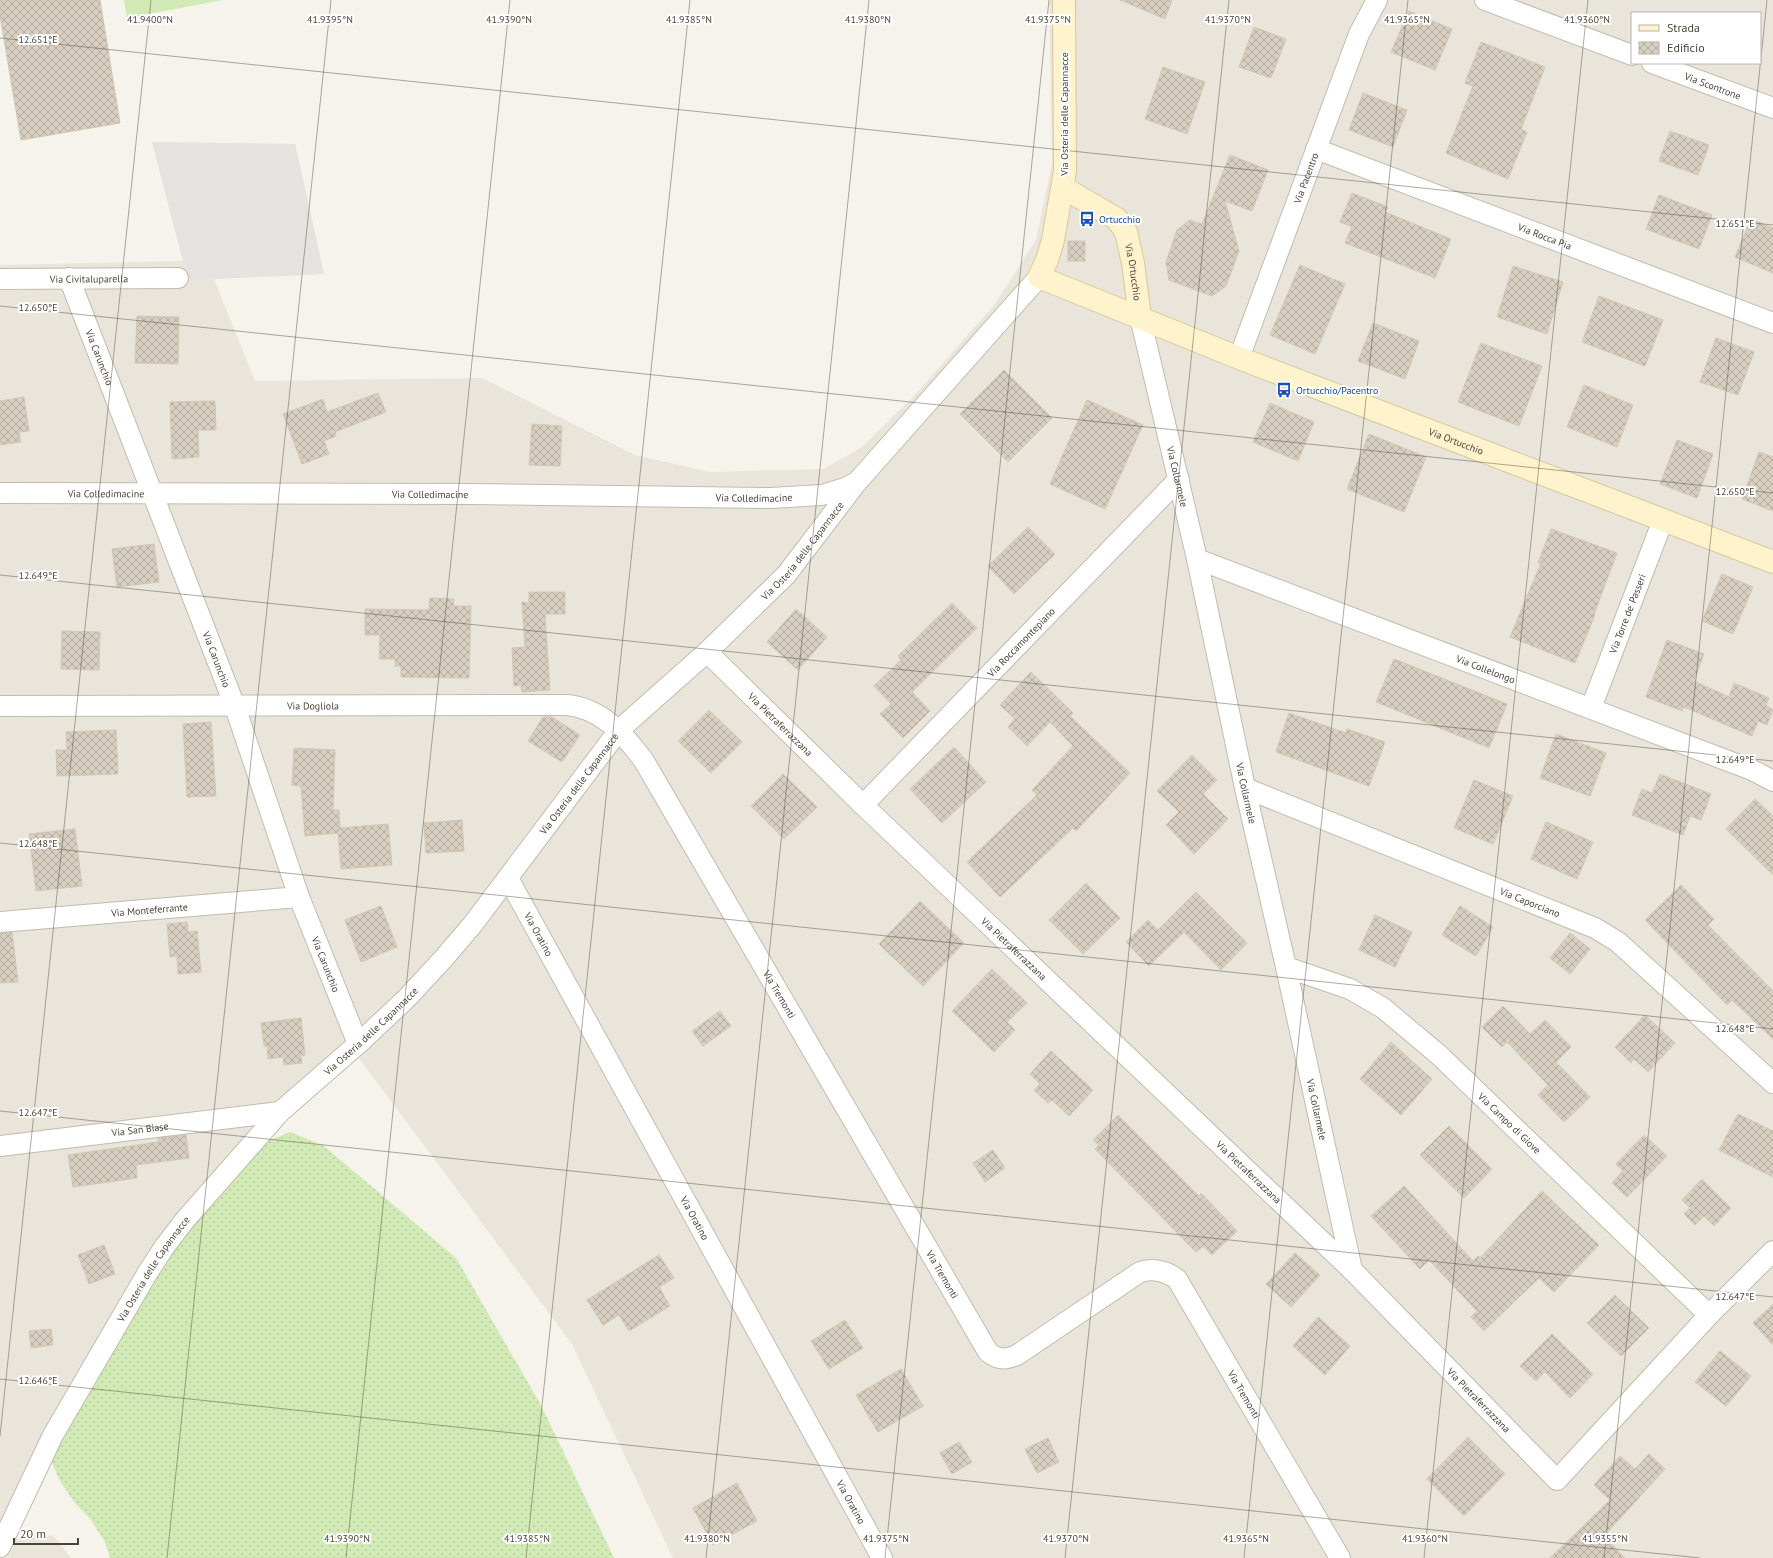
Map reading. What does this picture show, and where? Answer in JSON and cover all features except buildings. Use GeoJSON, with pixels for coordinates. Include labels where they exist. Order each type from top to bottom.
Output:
{"type":"FeatureCollection","features":[{"type":"Feature","properties":{"kind":"street","name":"Via Osteria delle Capannacce"},"geometry":{"type":"LineString","coordinates":[[3,1549],[53,1435],[160,1253],[185,1220],[280,1112],[358,1044],[407,998],[444,958],[473,924],[619,730],[707,652],[786,575],[857,482],[1039,277],[1047,260],[1053,240],[1066,171],[1064,0]]}},
{"type":"Feature","properties":{"kind":"street","name":"Via Pacentro"},"geometry":{"type":"LineString","coordinates":[[1240,358],[1359,34],[1377,0]]}},
{"type":"Feature","properties":{"kind":"street"},"geometry":{"type":"LineString","coordinates":[[1485,0],[1631,56]]}},
{"type":"Feature","properties":{"kind":"street","name":"Via Scontrone"},"geometry":{"type":"LineString","coordinates":[[1655,64],[1773,108]]}},
{"type":"Feature","properties":{"kind":"street","name":"Via Rocca Pia"},"geometry":{"type":"LineString","coordinates":[[1316,149],[1773,323]]}},
{"type":"Feature","properties":{"kind":"street","name":"Via Ortucchio"},"geometry":{"type":"LineString","coordinates":[[1064,188],[1116,219],[1126,232],[1133,263],[1140,317]]}},
{"type":"Feature","properties":{"kind":"street","name":"Via Ortucchio"},"geometry":{"type":"LineString","coordinates":[[1039,277],[1240,358],[1773,562]]}},
{"type":"Feature","properties":{"kind":"street","name":"Via Carunchio"},"geometry":{"type":"LineString","coordinates":[[69,278],[234,704],[299,897],[358,1044]]}},
{"type":"Feature","properties":{"kind":"street","name":"Via Civitaluparella"},"geometry":{"type":"LineString","coordinates":[[0,279],[178,278]]}},
{"type":"Feature","properties":{"kind":"street","name":"Via Collarmele"},"geometry":{"type":"LineString","coordinates":[[1140,317],[1197,559],[1245,788],[1286,967],[1352,1270]]}},
{"type":"Feature","properties":{"kind":"street","name":"Via Roccamontepiano"},"geometry":{"type":"LineString","coordinates":[[864,805],[1179,479]]}},
{"type":"Feature","properties":{"kind":"street","name":"Via Colledimacine"},"geometry":{"type":"LineString","coordinates":[[0,493],[152,492],[471,494],[771,498],[822,495],[857,482]]}},
{"type":"Feature","properties":{"kind":"street","name":"Via Torre de' Passeri"},"geometry":{"type":"LineString","coordinates":[[1591,708],[1663,520]]}},
{"type":"Feature","properties":{"kind":"street","name":"Via Collelongo"},"geometry":{"type":"LineString","coordinates":[[1197,559],[1752,770],[1773,781]]}},
{"type":"Feature","properties":{"kind":"street","name":"Via Pietraferrazzana"},"geometry":{"type":"LineString","coordinates":[[707,652],[864,805],[1352,1270],[1557,1480],[1709,1315],[1773,1251]]}},
{"type":"Feature","properties":{"kind":"street","name":"Via Dogliola"},"geometry":{"type":"LineString","coordinates":[[0,706],[234,704],[567,705],[587,709],[619,730]]}},
{"type":"Feature","properties":{"kind":"street","name":"Via Tremonti"},"geometry":{"type":"LineString","coordinates":[[619,730],[644,761],[988,1352],[993,1357],[1001,1359],[1017,1355],[1140,1272],[1155,1270],[1167,1272],[1177,1279],[1340,1558]]}},
{"type":"Feature","properties":{"kind":"street","name":"Via Caporciano"},"geometry":{"type":"LineString","coordinates":[[1245,788],[1595,928],[1607,935],[1773,1083]]}},
{"type":"Feature","properties":{"kind":"street","name":"Via Oratino"},"geometry":{"type":"LineString","coordinates":[[508,878],[882,1558]]}},
{"type":"Feature","properties":{"kind":"street","name":"Via Monteferrante"},"geometry":{"type":"LineString","coordinates":[[0,922],[299,897]]}},
{"type":"Feature","properties":{"kind":"street","name":"Via Campo di Giove"},"geometry":{"type":"LineString","coordinates":[[1286,967],[1350,989],[1383,1008],[1439,1055],[1709,1315]]}},
{"type":"Feature","properties":{"kind":"street","name":"Via San Biase"},"geometry":{"type":"LineString","coordinates":[[0,1146],[280,1112]]}},
{"type":"Feature","properties":{"kind":"shaded area"},"geometry":{"type":"Polygon","coordinates":[[[1049,0],[1773,0],[1773,1558],[673,1558],[572,1344],[358,1057],[284,1117],[258,1145],[50,1458],[15,1539],[53,1535],[71,1558],[0,1558],[0,265],[183,261],[152,142],[295,144],[324,274],[214,279],[255,381],[482,378],[635,455],[710,472],[824,469],[862,447],[912,398],[995,304],[1036,240],[1052,163],[1049,0]]]}},
{"type":"Feature","properties":{"kind":"shaded area"},"geometry":{"type":"Polygon","coordinates":[[[152,142],[295,144],[324,274],[188,280],[152,142]]]}},
{"type":"Feature","properties":{"kind":"green space"},"geometry":{"type":"Polygon","coordinates":[[[124,0],[223,0],[127,18],[124,0]]]}},
{"type":"Feature","properties":{"kind":"green space"},"geometry":{"type":"Polygon","coordinates":[[[290,1132],[324,1146],[456,1258],[541,1405],[614,1558],[110,1558],[105,1542],[91,1520],[75,1503],[60,1481],[50,1458],[172,1245],[258,1145],[290,1132]]]}},
{"type":"Feature","properties":{"kind":"place","name":"Ortucchio"},"geometry":{"type":"Point","coordinates":[1087,219]}},
{"type":"Feature","properties":{"kind":"place","name":"Ortucchio/Pacentro"},"geometry":{"type":"Point","coordinates":[1284,390]}}]}
